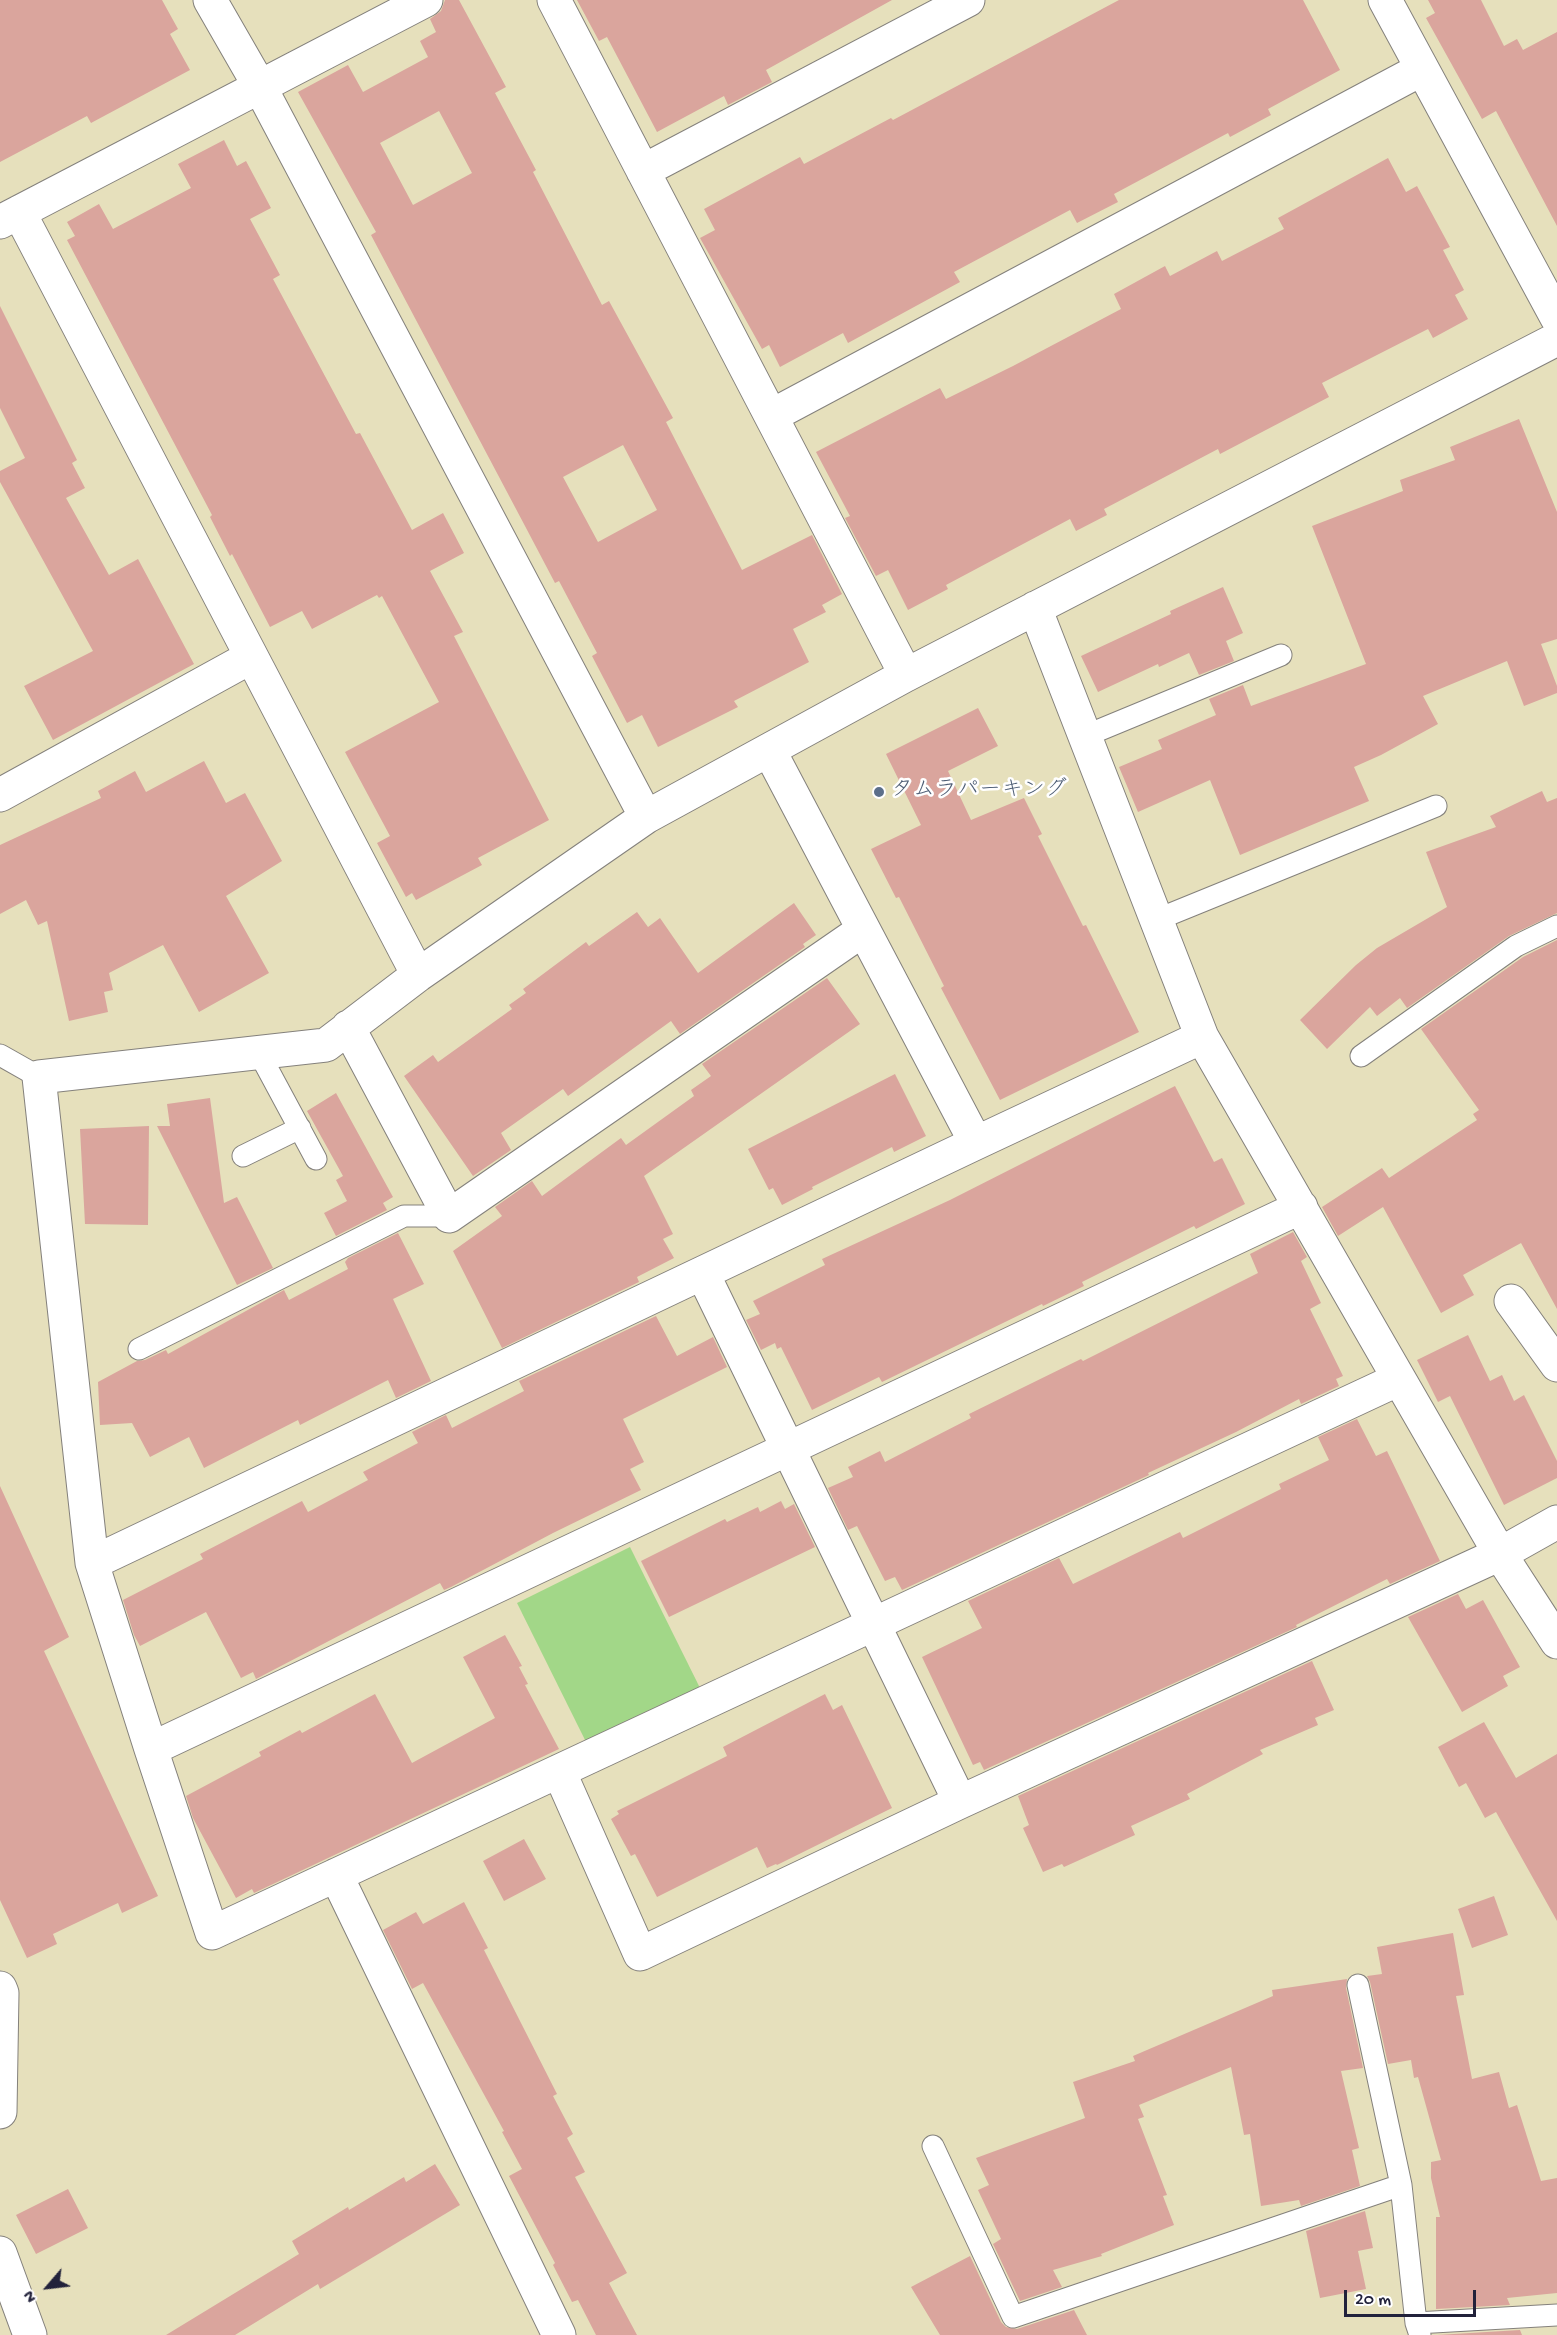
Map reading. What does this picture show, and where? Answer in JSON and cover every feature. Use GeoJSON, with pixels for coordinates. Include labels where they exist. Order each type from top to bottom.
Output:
{"type":"FeatureCollection","features":[{"type":"Feature","properties":{"kind":"street"},"geometry":{"type":"LineString","coordinates":[[210,0],[260,87],[646,816]]}},
{"type":"Feature","properties":{"kind":"street"},"geometry":{"type":"LineString","coordinates":[[418,975],[251,657],[9,217],[426,0]]}},
{"type":"Feature","properties":{"kind":"street"},"geometry":{"type":"LineString","coordinates":[[554,0],[906,675]]}},
{"type":"Feature","properties":{"kind":"street"},"geometry":{"type":"LineString","coordinates":[[643,171],[968,0]]}},
{"type":"Feature","properties":{"kind":"street"},"geometry":{"type":"LineString","coordinates":[[1385,0],[1557,318]]}},
{"type":"Feature","properties":{"kind":"street"},"geometry":{"type":"LineString","coordinates":[[771,416],[1422,69]]}},
{"type":"Feature","properties":{"kind":"street"},"geometry":{"type":"LineString","coordinates":[[1399,1379],[212,1933],[92,1563],[39,1077],[326,1045],[418,975],[646,816],[906,675],[1557,339]]}},
{"type":"Feature","properties":{"kind":"street"},"geometry":{"type":"LineString","coordinates":[[1035,608],[1202,1037],[1500,1554],[1557,1642]]}},
{"type":"Feature","properties":{"kind":"street"},"geometry":{"type":"LineString","coordinates":[[0,795],[251,657]]}},
{"type":"Feature","properties":{"kind":"street"},"geometry":{"type":"LineString","coordinates":[[769,750],[976,1143]]}},
{"type":"Feature","properties":{"kind":"street"},"geometry":{"type":"LineString","coordinates":[[348,1027],[449,1216],[863,930]]}},
{"type":"Feature","properties":{"kind":"street"},"geometry":{"type":"LineString","coordinates":[[92,1563],[1202,1037]]}},
{"type":"Feature","properties":{"kind":"street"},"geometry":{"type":"LineString","coordinates":[[151,1749],[1301,1207]]}},
{"type":"Feature","properties":{"kind":"street"},"geometry":{"type":"LineString","coordinates":[[703,1274],[960,1802]]}},
{"type":"Feature","properties":{"kind":"street"},"geometry":{"type":"LineString","coordinates":[[1512,1301],[1557,1365]]}},
{"type":"Feature","properties":{"kind":"street"},"geometry":{"type":"LineString","coordinates":[[559,1771],[640,1954],[960,1802],[1500,1554],[1557,1522]]}},
{"type":"Feature","properties":{"kind":"street"},"geometry":{"type":"LineString","coordinates":[[336,1875],[559,2335]]}},
{"type":"Feature","properties":{"kind":"street"},"geometry":{"type":"LineString","coordinates":[[0,1988],[2,1993],[0,2112]]}},
{"type":"Feature","properties":{"kind":"street"},"geometry":{"type":"LineString","coordinates":[[0,2253],[30,2335]]}},
{"type":"Feature","properties":{"kind":"lane"},"geometry":{"type":"LineString","coordinates":[[1085,736],[1281,655]]}},
{"type":"Feature","properties":{"kind":"lane"},"geometry":{"type":"LineString","coordinates":[[1156,920],[1436,806]]}},
{"type":"Feature","properties":{"kind":"lane"},"geometry":{"type":"LineString","coordinates":[[1361,1056],[1516,946],[1557,926]]}},
{"type":"Feature","properties":{"kind":"lane"},"geometry":{"type":"LineString","coordinates":[[259,1053],[316,1159]]}},
{"type":"Feature","properties":{"kind":"lane"},"geometry":{"type":"LineString","coordinates":[[0,1055],[39,1077]]}},
{"type":"Feature","properties":{"kind":"lane"},"geometry":{"type":"LineString","coordinates":[[243,1156],[300,1128]]}},
{"type":"Feature","properties":{"kind":"lane"},"geometry":{"type":"LineString","coordinates":[[139,1349],[404,1216],[449,1216]]}},
{"type":"Feature","properties":{"kind":"lane"},"geometry":{"type":"LineString","coordinates":[[1358,1986],[1401,2185],[1418,2329],[1557,2314]]}},
{"type":"Feature","properties":{"kind":"lane"},"geometry":{"type":"LineString","coordinates":[[933,2146],[1013,2317],[1401,2185]]}},
{"type":"Feature","properties":{"kind":"green space"},"geometry":{"type":"Polygon","coordinates":[[[630,1547],[702,1692],[589,1748],[517,1603],[630,1547]]]}},
{"type":"Feature","properties":{"kind":"building"},"geometry":{"type":"Polygon","coordinates":[[[0,0],[162,0],[178,29],[170,34],[190,70],[91,123],[87,116],[0,162],[0,0]]]}},
{"type":"Feature","properties":{"kind":"building"},"geometry":{"type":"Polygon","coordinates":[[[445,0],[459,0],[506,87],[495,93],[536,170],[533,172],[602,305],[609,301],[673,418],[666,422],[742,570],[812,535],[842,594],[822,605],[826,612],[793,629],[809,662],[734,701],[738,707],[658,747],[642,715],[627,723],[592,656],[597,653],[559,581],[555,583],[371,235],[376,232],[298,92],[348,65],[363,92],[428,57],[420,41],[436,32],[430,19],[441,11],[445,0]],[[439,111],[380,143],[413,205],[472,173],[439,111]],[[623,445],[563,477],[598,542],[657,510],[623,445]]]}},
{"type":"Feature","properties":{"kind":"building"},"geometry":{"type":"Polygon","coordinates":[[[577,0],[892,0],[766,70],[772,82],[728,105],[724,96],[657,132],[607,37],[599,41],[577,0]]]}},
{"type":"Feature","properties":{"kind":"building"},"geometry":{"type":"Polygon","coordinates":[[[1119,0],[1303,0],[1340,70],[1268,109],[1271,115],[1230,137],[1228,133],[1114,194],[1118,202],[1077,223],[1070,210],[954,272],[960,282],[848,343],[843,333],[780,367],[769,345],[762,349],[700,238],[715,230],[704,209],[800,157],[804,164],[891,118],[893,120],[1119,0]]]}},
{"type":"Feature","properties":{"kind":"building"},"geometry":{"type":"Polygon","coordinates":[[[1428,0],[1481,0],[1504,46],[1517,39],[1523,50],[1557,32],[1557,226],[1496,111],[1482,119],[1426,18],[1435,13],[1428,0]]]}},
{"type":"Feature","properties":{"kind":"building"},"geometry":{"type":"Polygon","coordinates":[[[224,140],[237,166],[246,161],[271,208],[250,219],[280,275],[273,279],[356,434],[360,433],[412,530],[443,513],[464,553],[430,571],[463,632],[454,636],[549,820],[478,858],[482,865],[416,900],[412,893],[406,897],[377,843],[390,836],[345,752],[439,702],[382,596],[379,598],[377,595],[312,629],[302,611],[270,627],[232,554],[230,556],[210,517],[212,515],[67,240],[75,236],[67,222],[99,204],[113,229],[191,188],[178,164],[224,140]]]}},
{"type":"Feature","properties":{"kind":"building"},"geometry":{"type":"Polygon","coordinates":[[[1388,158],[1406,192],[1417,186],[1450,247],[1443,250],[1464,290],[1455,295],[1468,319],[1433,338],[1428,329],[1322,383],[1329,397],[1220,454],[1218,449],[1104,509],[1107,515],[1076,531],[1070,519],[946,585],[948,589],[908,610],[888,570],[876,576],[845,518],[850,516],[816,452],[940,388],[946,399],[1121,309],[1114,294],[1165,266],[1170,276],[1217,251],[1222,261],[1284,229],[1278,218],[1388,158]]]}},
{"type":"Feature","properties":{"kind":"building"},"geometry":{"type":"Polygon","coordinates":[[[0,306],[77,460],[72,463],[85,488],[66,498],[109,575],[138,559],[194,664],[53,740],[24,686],[93,651],[0,482],[0,471],[25,458],[0,408],[0,306]]]}},
{"type":"Feature","properties":{"kind":"building"},"geometry":{"type":"Polygon","coordinates":[[[1519,419],[1557,512],[1557,639],[1541,644],[1557,686],[1557,693],[1524,706],[1507,661],[1423,696],[1438,724],[1354,767],[1369,801],[1240,855],[1210,780],[1138,812],[1119,767],[1162,749],[1158,740],[1216,715],[1209,699],[1243,685],[1251,706],[1366,664],[1312,526],[1403,491],[1400,480],[1455,460],[1450,447],[1519,419]]]}},
{"type":"Feature","properties":{"kind":"building"},"geometry":{"type":"Polygon","coordinates":[[[1223,587],[1243,633],[1226,641],[1234,661],[1199,675],[1189,653],[1159,667],[1158,664],[1098,692],[1081,656],[1223,587]]]}},
{"type":"Feature","properties":{"kind":"building"},"geometry":{"type":"Polygon","coordinates":[[[978,708],[998,746],[948,771],[971,820],[1024,798],[1042,834],[1038,836],[1083,926],[1086,925],[1139,1032],[1000,1100],[941,988],[944,986],[899,897],[896,898],[871,849],[921,825],[886,754],[978,708]]]}},
{"type":"Feature","properties":{"kind":"building"},"geometry":{"type":"Polygon","coordinates":[[[204,761],[226,803],[245,793],[282,861],[226,896],[269,973],[199,1012],[163,945],[109,973],[113,990],[104,992],[108,1012],[69,1021],[47,921],[38,925],[26,900],[0,914],[0,845],[101,798],[98,791],[135,771],[146,792],[204,761]]]}},
{"type":"Feature","properties":{"kind":"building"},"geometry":{"type":"Polygon","coordinates":[[[1542,791],[1547,802],[1557,798],[1557,913],[1509,936],[1407,1008],[1400,998],[1377,1016],[1370,1007],[1327,1049],[1300,1020],[1356,965],[1377,948],[1447,907],[1426,852],[1496,827],[1490,816],[1542,791]]]}},
{"type":"Feature","properties":{"kind":"building"},"geometry":{"type":"Polygon","coordinates":[[[794,903],[816,935],[803,944],[805,947],[680,1034],[671,1021],[568,1096],[563,1089],[501,1133],[511,1150],[473,1176],[404,1076],[433,1055],[438,1062],[512,1009],[509,1005],[526,993],[523,989],[586,942],[589,946],[637,912],[648,927],[660,918],[698,973],[794,903]]]}},
{"type":"Feature","properties":{"kind":"building"},"geometry":{"type":"Polygon","coordinates":[[[1557,940],[1557,1309],[1521,1243],[1463,1275],[1474,1295],[1441,1313],[1383,1207],[1338,1236],[1322,1207],[1382,1168],[1389,1178],[1477,1120],[1473,1114],[1479,1110],[1421,1029],[1523,957],[1557,940]]]}},
{"type":"Feature","properties":{"kind":"building"},"geometry":{"type":"Polygon","coordinates":[[[827,978],[860,1024],[644,1176],[673,1234],[663,1239],[674,1258],[637,1277],[639,1282],[502,1348],[453,1251],[502,1216],[495,1207],[532,1181],[542,1196],[621,1138],[626,1145],[694,1096],[691,1090],[711,1076],[702,1064],[827,978]]]}},
{"type":"Feature","properties":{"kind":"building"},"geometry":{"type":"Polygon","coordinates":[[[895,1074],[926,1136],[894,1152],[892,1147],[812,1187],[813,1189],[782,1205],[773,1188],[769,1190],[748,1149],[895,1074]]]}},
{"type":"Feature","properties":{"kind":"building"},"geometry":{"type":"Polygon","coordinates":[[[1175,1086],[1214,1162],[1222,1158],[1245,1204],[1196,1229],[1194,1226],[1082,1282],[1084,1286],[1043,1306],[1042,1304],[882,1382],[879,1377],[812,1410],[781,1347],[777,1349],[775,1343],[761,1350],[746,1320],[760,1314],[753,1301],[825,1265],[822,1259],[950,1200],[1175,1086]]]}},
{"type":"Feature","properties":{"kind":"building"},"geometry":{"type":"Polygon","coordinates":[[[336,1093],[393,1197],[383,1203],[387,1210],[336,1236],[324,1213],[347,1201],[336,1180],[343,1176],[307,1111],[336,1093]]]}},
{"type":"Feature","properties":{"kind":"building"},"geometry":{"type":"Polygon","coordinates":[[[210,1098],[224,1203],[237,1197],[273,1268],[237,1285],[157,1126],[170,1126],[167,1104],[210,1098]]]}},
{"type":"Feature","properties":{"kind":"building"},"geometry":{"type":"Polygon","coordinates":[[[149,1126],[148,1225],[85,1224],[80,1129],[149,1126]]]}},
{"type":"Feature","properties":{"kind":"building"},"geometry":{"type":"Polygon","coordinates":[[[1293,1232],[1307,1257],[1301,1261],[1321,1303],[1310,1309],[1343,1376],[1336,1379],[1339,1386],[1301,1404],[1299,1399],[1236,1432],[1148,1473],[1149,1475],[902,1590],[895,1577],[885,1581],[857,1526],[848,1530],[828,1488],[853,1477],[848,1467],[880,1451],[885,1462],[971,1418],[969,1414],[1081,1359],[1083,1361],[1258,1273],[1250,1254],[1293,1232]]]}},
{"type":"Feature","properties":{"kind":"building"},"geometry":{"type":"Polygon","coordinates":[[[398,1233],[424,1284],[393,1299],[431,1381],[396,1398],[388,1380],[300,1425],[298,1420],[204,1468],[189,1437],[150,1457],[132,1423],[100,1425],[98,1382],[137,1361],[145,1360],[166,1350],[168,1354],[284,1290],[289,1300],[348,1269],[345,1262],[348,1258],[398,1233]]]}},
{"type":"Feature","properties":{"kind":"building"},"geometry":{"type":"Polygon","coordinates":[[[656,1316],[677,1356],[713,1337],[727,1367],[623,1419],[644,1462],[630,1469],[641,1490],[451,1587],[444,1590],[440,1583],[256,1679],[253,1672],[241,1678],[206,1612],[140,1646],[134,1635],[123,1600],[203,1559],[200,1554],[302,1501],[308,1512],[368,1480],[363,1472],[418,1443],[412,1432],[446,1415],[452,1428],[524,1391],[519,1381],[656,1316]]]}},
{"type":"Feature","properties":{"kind":"building"},"geometry":{"type":"Polygon","coordinates":[[[1468,1335],[1490,1381],[1502,1375],[1514,1401],[1524,1395],[1557,1461],[1557,1478],[1504,1505],[1450,1396],[1438,1402],[1417,1360],[1468,1335]]]}},
{"type":"Feature","properties":{"kind":"building"},"geometry":{"type":"Polygon","coordinates":[[[1357,1419],[1376,1456],[1387,1451],[1440,1561],[1390,1584],[1387,1579],[1296,1625],[1297,1627],[984,1770],[980,1762],[973,1765],[922,1657],[982,1628],[968,1601],[1059,1558],[1073,1584],[1180,1532],[1183,1538],[1281,1489],[1279,1484],[1329,1460],[1318,1437],[1357,1419]]]}},
{"type":"Feature","properties":{"kind":"building"},"geometry":{"type":"Polygon","coordinates":[[[0,1486],[69,1637],[44,1651],[158,1896],[122,1913],[118,1903],[53,1934],[57,1944],[27,1958],[0,1900],[0,1486]]]}},
{"type":"Feature","properties":{"kind":"building"},"geometry":{"type":"Polygon","coordinates":[[[781,1501],[785,1509],[794,1504],[815,1547],[669,1617],[641,1561],[725,1519],[727,1522],[758,1507],[760,1512],[781,1501]]]}},
{"type":"Feature","properties":{"kind":"building"},"geometry":{"type":"Polygon","coordinates":[[[1458,1594],[1466,1609],[1483,1600],[1520,1667],[1503,1676],[1508,1686],[1462,1712],[1408,1617],[1458,1594]]]}},
{"type":"Feature","properties":{"kind":"building"},"geometry":{"type":"Polygon","coordinates":[[[505,1635],[522,1666],[519,1667],[528,1684],[525,1685],[559,1749],[254,1893],[252,1889],[236,1898],[193,1818],[186,1796],[261,1756],[259,1752],[300,1730],[302,1733],[375,1694],[412,1763],[495,1718],[463,1657],[505,1635]]]}},
{"type":"Feature","properties":{"kind":"building"},"geometry":{"type":"Polygon","coordinates":[[[1312,1661],[1334,1710],[1315,1718],[1318,1725],[1260,1750],[1263,1754],[1187,1794],[1190,1799],[1131,1826],[1135,1835],[1064,1867],[1062,1864],[1043,1872],[1023,1828],[1029,1825],[1018,1796],[1312,1661]]]}},
{"type":"Feature","properties":{"kind":"building"},"geometry":{"type":"Polygon","coordinates":[[[825,1694],[833,1710],[842,1705],[892,1808],[777,1865],[767,1868],[757,1847],[657,1897],[635,1854],[631,1856],[611,1819],[619,1814],[617,1811],[727,1756],[723,1747],[825,1694]]]}},
{"type":"Feature","properties":{"kind":"building"},"geometry":{"type":"Polygon","coordinates":[[[1484,1722],[1516,1778],[1557,1754],[1557,1921],[1496,1812],[1485,1818],[1466,1783],[1459,1787],[1438,1747],[1484,1722]]]}},
{"type":"Feature","properties":{"kind":"building"},"geometry":{"type":"Polygon","coordinates":[[[524,1839],[546,1879],[504,1901],[483,1861],[524,1839]]]}},
{"type":"Feature","properties":{"kind":"building"},"geometry":{"type":"Polygon","coordinates":[[[1494,1896],[1508,1935],[1472,1948],[1458,1909],[1494,1896]]]}},
{"type":"Feature","properties":{"kind":"building"},"geometry":{"type":"Polygon","coordinates":[[[464,1902],[488,1948],[484,1950],[557,2094],[553,2096],[573,2134],[567,2138],[585,2172],[575,2177],[627,2273],[609,2283],[637,2335],[596,2335],[578,2300],[572,2302],[553,2265],[555,2263],[509,2176],[522,2169],[502,2132],[504,2131],[423,1983],[412,1989],[383,1930],[416,1912],[423,1924],[464,1902]]]}},
{"type":"Feature","properties":{"kind":"building"},"geometry":{"type":"Polygon","coordinates":[[[1453,1933],[1464,1995],[1456,1996],[1472,2079],[1499,2072],[1509,2108],[1517,2105],[1541,2181],[1557,2178],[1557,2293],[1507,2298],[1510,2305],[1436,2309],[1436,2217],[1440,2217],[1431,2178],[1431,2162],[1441,2160],[1418,2077],[1414,2078],[1411,2060],[1388,2064],[1367,1976],[1382,1974],[1377,1947],[1453,1933]]]}},
{"type":"Feature","properties":{"kind":"building"},"geometry":{"type":"Polygon","coordinates":[[[1347,1979],[1346,1988],[1363,2068],[1341,2071],[1359,2148],[1352,2150],[1360,2186],[1301,2206],[1299,2200],[1261,2206],[1250,2134],[1244,2135],[1231,2067],[1139,2105],[1144,2117],[1138,2119],[1167,2195],[1163,2196],[1174,2225],[1101,2254],[1102,2256],[1053,2270],[1062,2287],[1020,2301],[993,2244],[1001,2239],[978,2190],[989,2185],[976,2158],[1085,2118],[1073,2082],[1135,2061],[1133,2056],[1273,1996],[1272,1990],[1347,1979]]]}},
{"type":"Feature","properties":{"kind":"building"},"geometry":{"type":"Polygon","coordinates":[[[435,2164],[460,2205],[320,2289],[318,2284],[235,2335],[166,2335],[299,2254],[292,2241],[348,2207],[349,2210],[404,2177],[406,2182],[435,2164]]]}},
{"type":"Feature","properties":{"kind":"building"},"geometry":{"type":"Polygon","coordinates":[[[68,2189],[88,2228],[36,2254],[16,2215],[68,2189]]]}},
{"type":"Feature","properties":{"kind":"building"},"geometry":{"type":"Polygon","coordinates":[[[1365,2211],[1373,2248],[1358,2251],[1366,2289],[1320,2298],[1306,2231],[1365,2211]]]}},
{"type":"Feature","properties":{"kind":"building"},"geometry":{"type":"Polygon","coordinates":[[[970,2256],[1001,2322],[1006,2327],[1017,2329],[1074,2310],[1087,2335],[940,2335],[911,2287],[970,2256]]]}},
{"type":"Feature","properties":{"kind":"building"},"geometry":{"type":"Polygon","coordinates":[[[1520,2330],[1522,2335],[1437,2335],[1520,2330]]]}},
{"type":"Feature","properties":{"kind":"place","name":"タムラパーキング"},"geometry":{"type":"Point","coordinates":[879,792]}}]}
